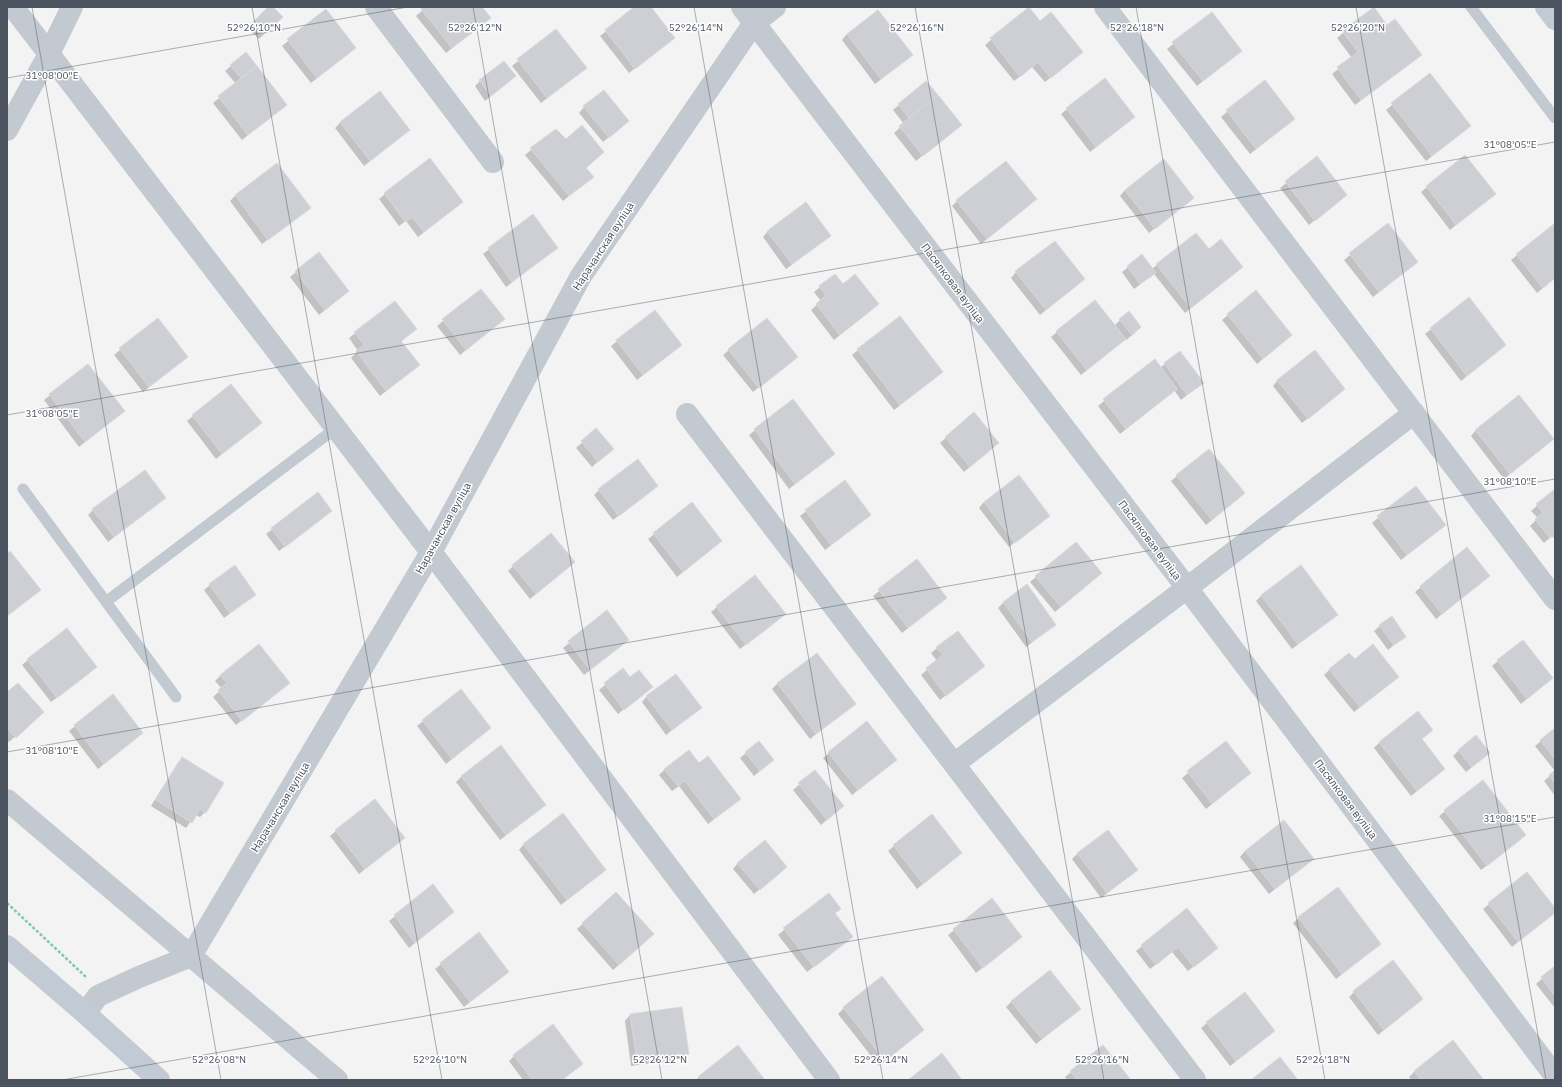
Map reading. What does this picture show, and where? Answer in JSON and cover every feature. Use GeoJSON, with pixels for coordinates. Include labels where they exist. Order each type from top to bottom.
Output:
{"type":"FeatureCollection","features":[{"type":"Feature","properties":{"kind":"street"},"geometry":{"type":"LineString","coordinates":[[13,7],[431,552],[829,1080]]}},
{"type":"Feature","properties":{"kind":"street"},"geometry":{"type":"LineString","coordinates":[[7,130],[49,54],[72,7]]}},
{"type":"Feature","properties":{"kind":"street"},"geometry":{"type":"LineString","coordinates":[[376,7],[493,162]]}},
{"type":"Feature","properties":{"kind":"street","name":"Нарачанская вуліца"},"geometry":{"type":"LineString","coordinates":[[191,956],[431,552],[581,276],[748,15],[775,7]]}},
{"type":"Feature","properties":{"kind":"street"},"geometry":{"type":"LineString","coordinates":[[1105,7],[1555,599]]}},
{"type":"Feature","properties":{"kind":"street"},"geometry":{"type":"LineString","coordinates":[[1546,7],[1555,19]]}},
{"type":"Feature","properties":{"kind":"street","name":"Пасялковая вуліца"},"geometry":{"type":"LineString","coordinates":[[748,15],[1186,588],[1555,1076]]}},
{"type":"Feature","properties":{"kind":"street"},"geometry":{"type":"LineString","coordinates":[[954,764],[1414,413]]}},
{"type":"Feature","properties":{"kind":"street"},"geometry":{"type":"LineString","coordinates":[[687,414],[1195,1080]]}},
{"type":"Feature","properties":{"kind":"street"},"geometry":{"type":"LineString","coordinates":[[7,800],[338,1080]]}},
{"type":"Feature","properties":{"kind":"street"},"geometry":{"type":"LineString","coordinates":[[7,946],[85,1013],[145,1073],[159,1080]]}},
{"type":"Feature","properties":{"kind":"street"},"geometry":{"type":"LineString","coordinates":[[85,1013],[98,996],[139,977],[191,956]]}},
{"type":"Feature","properties":{"kind":"lane"},"geometry":{"type":"LineString","coordinates":[[1471,7],[1555,118]]}},
{"type":"Feature","properties":{"kind":"lane"},"geometry":{"type":"LineString","coordinates":[[107,602],[336,428]]}},
{"type":"Feature","properties":{"kind":"lane"},"geometry":{"type":"LineString","coordinates":[[22,489],[176,697]]}},
{"type":"Feature","properties":{"kind":"path"},"geometry":{"type":"LineString","coordinates":[[7,903],[87,978]]}},
{"type":"Feature","properties":{"kind":"building"},"geometry":{"type":"Polygon","coordinates":[[[268,7],[273,7],[283,17],[265,34],[253,22],[268,7]]]}},
{"type":"Feature","properties":{"kind":"building"},"geometry":{"type":"Polygon","coordinates":[[[424,7],[482,7],[491,18],[452,48],[421,9],[424,7]]]}},
{"type":"Feature","properties":{"kind":"building"},"geometry":{"type":"Polygon","coordinates":[[[634,7],[651,7],[675,38],[635,69],[605,30],[634,7]]]}},
{"type":"Feature","properties":{"kind":"building"},"geometry":{"type":"Polygon","coordinates":[[[1029,7],[1040,21],[1051,12],[1083,52],[1051,78],[1038,62],[1020,77],[990,38],[1029,7]]]}},
{"type":"Feature","properties":{"kind":"building"},"geometry":{"type":"Polygon","coordinates":[[[1374,7],[1387,25],[1395,19],[1422,55],[1361,100],[1337,67],[1358,52],[1342,31],[1374,7]]]}},
{"type":"Feature","properties":{"kind":"building"},"geometry":{"type":"Polygon","coordinates":[[[326,9],[356,48],[317,78],[287,39],[326,9]]]}},
{"type":"Feature","properties":{"kind":"building"},"geometry":{"type":"Polygon","coordinates":[[[878,10],[913,55],[881,79],[847,34],[878,10]]]}},
{"type":"Feature","properties":{"kind":"building"},"geometry":{"type":"Polygon","coordinates":[[[1212,12],[1242,51],[1203,81],[1172,42],[1212,12]]]}},
{"type":"Feature","properties":{"kind":"building"},"geometry":{"type":"Polygon","coordinates":[[[556,29],[587,68],[547,98],[517,59],[556,29]]]}},
{"type":"Feature","properties":{"kind":"building"},"geometry":{"type":"Polygon","coordinates":[[[246,52],[257,66],[241,78],[230,65],[246,52]]]}},
{"type":"Feature","properties":{"kind":"building"},"geometry":{"type":"Polygon","coordinates":[[[504,61],[516,76],[491,96],[479,80],[504,61]]]}},
{"type":"Feature","properties":{"kind":"building"},"geometry":{"type":"Polygon","coordinates":[[[257,66],[287,105],[248,135],[218,96],[257,66]]]}},
{"type":"Feature","properties":{"kind":"building"},"geometry":{"type":"Polygon","coordinates":[[[1430,73],[1471,126],[1432,156],[1391,103],[1430,73]]]}},
{"type":"Feature","properties":{"kind":"building"},"geometry":{"type":"Polygon","coordinates":[[[1105,78],[1135,117],[1096,147],[1066,108],[1105,78]]]}},
{"type":"Feature","properties":{"kind":"building"},"geometry":{"type":"Polygon","coordinates":[[[1265,80],[1295,119],[1256,149],[1226,110],[1265,80]]]}},
{"type":"Feature","properties":{"kind":"building"},"geometry":{"type":"Polygon","coordinates":[[[926,81],[938,95],[909,118],[898,104],[926,81]]]}},
{"type":"Feature","properties":{"kind":"building"},"geometry":{"type":"Polygon","coordinates":[[[604,90],[629,121],[609,138],[583,106],[604,90]]]}},
{"type":"Feature","properties":{"kind":"building"},"geometry":{"type":"Polygon","coordinates":[[[380,91],[410,130],[370,161],[340,122],[380,91]]]}},
{"type":"Feature","properties":{"kind":"building"},"geometry":{"type":"Polygon","coordinates":[[[938,95],[962,125],[923,156],[899,126],[938,95]]]}},
{"type":"Feature","properties":{"kind":"building"},"geometry":{"type":"Polygon","coordinates":[[[582,125],[604,152],[586,168],[594,177],[569,196],[530,148],[556,129],[566,139],[582,125]]]}},
{"type":"Feature","properties":{"kind":"building"},"geometry":{"type":"Polygon","coordinates":[[[1465,155],[1496,194],[1456,225],[1426,186],[1465,155]]]}},
{"type":"Feature","properties":{"kind":"building"},"geometry":{"type":"Polygon","coordinates":[[[1317,156],[1347,195],[1315,221],[1285,181],[1317,156]]]}},
{"type":"Feature","properties":{"kind":"building"},"geometry":{"type":"Polygon","coordinates":[[[430,158],[463,202],[424,232],[412,217],[405,222],[384,193],[430,158]]]}},
{"type":"Feature","properties":{"kind":"building"},"geometry":{"type":"Polygon","coordinates":[[[1164,159],[1194,198],[1155,229],[1125,190],[1164,159]]]}},
{"type":"Feature","properties":{"kind":"building"},"geometry":{"type":"Polygon","coordinates":[[[1006,161],[1037,199],[987,239],[956,200],[1006,161]]]}},
{"type":"Feature","properties":{"kind":"building"},"geometry":{"type":"Polygon","coordinates":[[[277,163],[311,208],[268,240],[235,195],[277,163]]]}},
{"type":"Feature","properties":{"kind":"building"},"geometry":{"type":"Polygon","coordinates":[[[806,202],[831,236],[792,264],[767,231],[806,202]]]}},
{"type":"Feature","properties":{"kind":"building"},"geometry":{"type":"Polygon","coordinates":[[[533,214],[558,248],[512,282],[488,248],[533,214]]]}},
{"type":"Feature","properties":{"kind":"building"},"geometry":{"type":"Polygon","coordinates":[[[1388,223],[1418,262],[1379,292],[1349,253],[1388,223]]]}},
{"type":"Feature","properties":{"kind":"building"},"geometry":{"type":"Polygon","coordinates":[[[1555,223],[1555,278],[1543,288],[1516,254],[1555,223]]]}},
{"type":"Feature","properties":{"kind":"building"},"geometry":{"type":"Polygon","coordinates":[[[1196,233],[1209,249],[1221,239],[1243,267],[1191,308],[1156,264],[1196,233]]]}},
{"type":"Feature","properties":{"kind":"building"},"geometry":{"type":"Polygon","coordinates":[[[1055,241],[1085,279],[1046,310],[1015,271],[1055,241]]]}},
{"type":"Feature","properties":{"kind":"building"},"geometry":{"type":"Polygon","coordinates":[[[319,252],[349,291],[325,310],[295,271],[319,252]]]}},
{"type":"Feature","properties":{"kind":"building"},"geometry":{"type":"Polygon","coordinates":[[[1142,254],[1156,273],[1140,284],[1127,266],[1142,254]]]}},
{"type":"Feature","properties":{"kind":"building"},"geometry":{"type":"Polygon","coordinates":[[[835,274],[843,284],[855,274],[879,304],[840,335],[816,304],[826,295],[819,286],[835,274]]]}},
{"type":"Feature","properties":{"kind":"building"},"geometry":{"type":"Polygon","coordinates":[[[481,289],[505,319],[466,350],[442,319],[481,289]]]}},
{"type":"Feature","properties":{"kind":"building"},"geometry":{"type":"Polygon","coordinates":[[[1256,290],[1292,335],[1263,359],[1227,314],[1256,290]]]}},
{"type":"Feature","properties":{"kind":"building"},"geometry":{"type":"Polygon","coordinates":[[[1469,297],[1506,345],[1467,376],[1430,328],[1469,297]]]}},
{"type":"Feature","properties":{"kind":"building"},"geometry":{"type":"Polygon","coordinates":[[[1095,300],[1126,339],[1087,370],[1056,331],[1095,300]]]}},
{"type":"Feature","properties":{"kind":"building"},"geometry":{"type":"Polygon","coordinates":[[[395,301],[417,329],[401,341],[420,365],[386,391],[356,351],[364,345],[354,332],[395,301]]]}},
{"type":"Feature","properties":{"kind":"building"},"geometry":{"type":"Polygon","coordinates":[[[655,310],[682,345],[643,375],[616,340],[655,310]]]}},
{"type":"Feature","properties":{"kind":"building"},"geometry":{"type":"Polygon","coordinates":[[[1129,311],[1141,327],[1132,335],[1119,319],[1129,311]]]}},
{"type":"Feature","properties":{"kind":"building"},"geometry":{"type":"Polygon","coordinates":[[[900,316],[943,372],[900,405],[857,349],[900,316]]]}},
{"type":"Feature","properties":{"kind":"building"},"geometry":{"type":"Polygon","coordinates":[[[158,318],[188,357],[149,387],[119,348],[158,318]]]}},
{"type":"Feature","properties":{"kind":"building"},"geometry":{"type":"Polygon","coordinates":[[[767,318],[798,357],[759,388],[728,349],[767,318]]]}},
{"type":"Feature","properties":{"kind":"building"},"geometry":{"type":"Polygon","coordinates":[[[1315,350],[1345,389],[1308,419],[1277,380],[1315,350]]]}},
{"type":"Feature","properties":{"kind":"building"},"geometry":{"type":"Polygon","coordinates":[[[1180,351],[1204,383],[1187,395],[1164,363],[1180,351]]]}},
{"type":"Feature","properties":{"kind":"building"},"geometry":{"type":"Polygon","coordinates":[[[1155,359],[1177,389],[1126,429],[1103,399],[1155,359]]]}},
{"type":"Feature","properties":{"kind":"building"},"geometry":{"type":"Polygon","coordinates":[[[88,364],[125,411],[85,442],[49,394],[88,364]]]}},
{"type":"Feature","properties":{"kind":"building"},"geometry":{"type":"Polygon","coordinates":[[[231,384],[262,423],[222,454],[192,415],[231,384]]]}},
{"type":"Feature","properties":{"kind":"building"},"geometry":{"type":"Polygon","coordinates":[[[1519,395],[1554,439],[1510,474],[1475,430],[1519,395]]]}},
{"type":"Feature","properties":{"kind":"building"},"geometry":{"type":"Polygon","coordinates":[[[793,399],[835,454],[795,484],[754,429],[793,399]]]}},
{"type":"Feature","properties":{"kind":"building"},"geometry":{"type":"Polygon","coordinates":[[[974,412],[999,443],[970,467],[945,437],[974,412]]]}},
{"type":"Feature","properties":{"kind":"building"},"geometry":{"type":"Polygon","coordinates":[[[596,428],[614,449],[598,462],[581,441],[596,428]]]}},
{"type":"Feature","properties":{"kind":"building"},"geometry":{"type":"Polygon","coordinates":[[[1209,449],[1245,493],[1212,520],[1176,475],[1209,449]]]}},
{"type":"Feature","properties":{"kind":"building"},"geometry":{"type":"Polygon","coordinates":[[[638,459],[658,486],[619,516],[598,489],[638,459]]]}},
{"type":"Feature","properties":{"kind":"building"},"geometry":{"type":"Polygon","coordinates":[[[145,470],[166,498],[114,537],[92,509],[145,470]]]}},
{"type":"Feature","properties":{"kind":"building"},"geometry":{"type":"Polygon","coordinates":[[[1019,475],[1050,516],[1015,543],[984,502],[1019,475]]]}},
{"type":"Feature","properties":{"kind":"building"},"geometry":{"type":"Polygon","coordinates":[[[845,480],[871,515],[831,545],[805,510],[845,480]]]}},
{"type":"Feature","properties":{"kind":"building"},"geometry":{"type":"Polygon","coordinates":[[[1416,486],[1446,525],[1407,555],[1377,516],[1416,486]]]}},
{"type":"Feature","properties":{"kind":"building"},"geometry":{"type":"Polygon","coordinates":[[[1555,489],[1555,534],[1550,538],[1535,519],[1543,513],[1536,504],[1555,489]]]}},
{"type":"Feature","properties":{"kind":"building"},"geometry":{"type":"Polygon","coordinates":[[[318,492],[332,511],[285,547],[271,528],[318,492]]]}},
{"type":"Feature","properties":{"kind":"building"},"geometry":{"type":"Polygon","coordinates":[[[692,502],[722,541],[683,572],[653,533],[692,502]]]}},
{"type":"Feature","properties":{"kind":"building"},"geometry":{"type":"Polygon","coordinates":[[[551,533],[575,562],[536,594],[512,565],[551,533]]]}},
{"type":"Feature","properties":{"kind":"building"},"geometry":{"type":"Polygon","coordinates":[[[1076,542],[1102,573],[1061,607],[1035,576],[1076,542]]]}},
{"type":"Feature","properties":{"kind":"building"},"geometry":{"type":"Polygon","coordinates":[[[1467,547],[1490,576],[1442,614],[1420,586],[1467,547]]]}},
{"type":"Feature","properties":{"kind":"building"},"geometry":{"type":"Polygon","coordinates":[[[10,551],[41,590],[7,616],[7,554],[10,551]]]}},
{"type":"Feature","properties":{"kind":"building"},"geometry":{"type":"Polygon","coordinates":[[[917,559],[947,598],[908,628],[878,589],[917,559]]]}},
{"type":"Feature","properties":{"kind":"building"},"geometry":{"type":"Polygon","coordinates":[[[235,565],[256,595],[230,613],[209,584],[235,565]]]}},
{"type":"Feature","properties":{"kind":"building"},"geometry":{"type":"Polygon","coordinates":[[[1301,565],[1338,615],[1298,644],[1261,595],[1301,565]]]}},
{"type":"Feature","properties":{"kind":"building"},"geometry":{"type":"Polygon","coordinates":[[[755,575],[786,614],[746,645],[716,606],[755,575]]]}},
{"type":"Feature","properties":{"kind":"building"},"geometry":{"type":"Polygon","coordinates":[[[1027,584],[1056,625],[1032,642],[1003,602],[1027,584]]]}},
{"type":"Feature","properties":{"kind":"building"},"geometry":{"type":"Polygon","coordinates":[[[607,610],[629,640],[590,670],[568,641],[607,610]]]}},
{"type":"Feature","properties":{"kind":"building"},"geometry":{"type":"Polygon","coordinates":[[[1392,616],[1406,637],[1394,645],[1379,625],[1392,616]]]}},
{"type":"Feature","properties":{"kind":"building"},"geometry":{"type":"Polygon","coordinates":[[[67,628],[97,667],[57,698],[27,659],[67,628]]]}},
{"type":"Feature","properties":{"kind":"building"},"geometry":{"type":"Polygon","coordinates":[[[958,631],[985,666],[946,696],[926,668],[943,655],[936,647],[958,631]]]}},
{"type":"Feature","properties":{"kind":"building"},"geometry":{"type":"Polygon","coordinates":[[[1523,640],[1553,678],[1527,699],[1497,660],[1523,640]]]}},
{"type":"Feature","properties":{"kind":"building"},"geometry":{"type":"Polygon","coordinates":[[[259,644],[290,683],[242,721],[218,690],[227,683],[220,675],[259,644]]]}},
{"type":"Feature","properties":{"kind":"building"},"geometry":{"type":"Polygon","coordinates":[[[1373,644],[1399,677],[1360,707],[1329,669],[1349,653],[1355,659],[1373,644]]]}},
{"type":"Feature","properties":{"kind":"building"},"geometry":{"type":"Polygon","coordinates":[[[817,653],[856,704],[816,734],[777,683],[817,653]]]}},
{"type":"Feature","properties":{"kind":"building"},"geometry":{"type":"Polygon","coordinates":[[[623,668],[630,677],[639,670],[653,687],[624,710],[604,683],[623,668]]]}},
{"type":"Feature","properties":{"kind":"building"},"geometry":{"type":"Polygon","coordinates":[[[676,674],[702,708],[672,730],[646,696],[676,674]]]}},
{"type":"Feature","properties":{"kind":"building"},"geometry":{"type":"Polygon","coordinates":[[[18,683],[44,712],[16,738],[7,728],[7,692],[18,683]]]}},
{"type":"Feature","properties":{"kind":"building"},"geometry":{"type":"Polygon","coordinates":[[[461,689],[491,728],[452,759],[422,720],[461,689]]]}},
{"type":"Feature","properties":{"kind":"building"},"geometry":{"type":"Polygon","coordinates":[[[113,694],[143,733],[104,764],[74,725],[113,694]]]}},
{"type":"Feature","properties":{"kind":"building"},"geometry":{"type":"Polygon","coordinates":[[[1418,711],[1433,730],[1422,739],[1445,769],[1417,791],[1379,742],[1418,711]]]}},
{"type":"Feature","properties":{"kind":"building"},"geometry":{"type":"Polygon","coordinates":[[[867,721],[897,760],[858,790],[828,752],[867,721]]]}},
{"type":"Feature","properties":{"kind":"building"},"geometry":{"type":"Polygon","coordinates":[[[1555,728],[1555,759],[1540,740],[1555,728]]]}},
{"type":"Feature","properties":{"kind":"building"},"geometry":{"type":"Polygon","coordinates":[[[1476,735],[1490,753],[1472,767],[1458,750],[1476,735]]]}},
{"type":"Feature","properties":{"kind":"building"},"geometry":{"type":"Polygon","coordinates":[[[759,741],[774,760],[760,771],[745,752],[759,741]]]}},
{"type":"Feature","properties":{"kind":"building"},"geometry":{"type":"Polygon","coordinates":[[[1226,741],[1251,773],[1212,804],[1187,771],[1226,741]]]}},
{"type":"Feature","properties":{"kind":"building"},"geometry":{"type":"Polygon","coordinates":[[[501,745],[546,805],[506,835],[461,776],[501,745]]]}},
{"type":"Feature","properties":{"kind":"building"},"geometry":{"type":"Polygon","coordinates":[[[689,750],[699,763],[708,756],[741,799],[714,819],[685,781],[678,786],[664,769],[689,750]]]}},
{"type":"Feature","properties":{"kind":"building"},"geometry":{"type":"Polygon","coordinates":[[[182,757],[224,783],[206,813],[200,809],[192,823],[156,800],[182,757]]]}},
{"type":"Feature","properties":{"kind":"building"},"geometry":{"type":"Polygon","coordinates":[[[815,770],[844,806],[827,820],[798,783],[815,770]]]}},
{"type":"Feature","properties":{"kind":"building"},"geometry":{"type":"Polygon","coordinates":[[[1555,770],[1555,783],[1549,775],[1555,770]]]}},
{"type":"Feature","properties":{"kind":"building"},"geometry":{"type":"Polygon","coordinates":[[[1483,780],[1526,835],[1487,866],[1444,810],[1483,780]]]}},
{"type":"Feature","properties":{"kind":"building"},"geometry":{"type":"Polygon","coordinates":[[[375,799],[405,838],[365,869],[335,830],[375,799]]]}},
{"type":"Feature","properties":{"kind":"building"},"geometry":{"type":"Polygon","coordinates":[[[563,813],[606,870],[567,900],[523,844],[563,813]]]}},
{"type":"Feature","properties":{"kind":"building"},"geometry":{"type":"Polygon","coordinates":[[[932,814],[962,853],[923,884],[893,845],[932,814]]]}},
{"type":"Feature","properties":{"kind":"building"},"geometry":{"type":"Polygon","coordinates":[[[1284,820],[1314,859],[1275,889],[1245,851],[1284,820]]]}},
{"type":"Feature","properties":{"kind":"building"},"geometry":{"type":"Polygon","coordinates":[[[1108,830],[1138,870],[1107,893],[1077,853],[1108,830]]]}},
{"type":"Feature","properties":{"kind":"building"},"geometry":{"type":"Polygon","coordinates":[[[765,840],[787,867],[760,890],[737,863],[765,840]]]}},
{"type":"Feature","properties":{"kind":"building"},"geometry":{"type":"Polygon","coordinates":[[[1527,872],[1555,908],[1555,913],[1518,942],[1488,903],[1527,872]]]}},
{"type":"Feature","properties":{"kind":"building"},"geometry":{"type":"Polygon","coordinates":[[[433,884],[454,912],[415,943],[394,915],[433,884]]]}},
{"type":"Feature","properties":{"kind":"building"},"geometry":{"type":"Polygon","coordinates":[[[1338,887],[1381,944],[1342,974],[1298,917],[1338,887]]]}},
{"type":"Feature","properties":{"kind":"building"},"geometry":{"type":"Polygon","coordinates":[[[616,892],[654,934],[619,965],[582,923],[616,892]]]}},
{"type":"Feature","properties":{"kind":"building"},"geometry":{"type":"Polygon","coordinates":[[[829,893],[841,909],[835,913],[853,937],[814,967],[783,928],[829,893]]]}},
{"type":"Feature","properties":{"kind":"building"},"geometry":{"type":"Polygon","coordinates":[[[992,898],[1022,937],[983,968],[953,929],[992,898]]]}},
{"type":"Feature","properties":{"kind":"building"},"geometry":{"type":"Polygon","coordinates":[[[1187,908],[1218,948],[1194,967],[1178,947],[1156,965],[1141,945],[1187,908]]]}},
{"type":"Feature","properties":{"kind":"building"},"geometry":{"type":"Polygon","coordinates":[[[479,932],[509,972],[470,1002],[440,963],[479,932]]]}},
{"type":"Feature","properties":{"kind":"building"},"geometry":{"type":"Polygon","coordinates":[[[1393,960],[1423,999],[1384,1030],[1353,991],[1393,960]]]}},
{"type":"Feature","properties":{"kind":"building"},"geometry":{"type":"Polygon","coordinates":[[[1555,966],[1555,996],[1541,977],[1555,966]]]}},
{"type":"Feature","properties":{"kind":"building"},"geometry":{"type":"Polygon","coordinates":[[[1050,970],[1081,1009],[1042,1039],[1011,1001],[1050,970]]]}},
{"type":"Feature","properties":{"kind":"building"},"geometry":{"type":"Polygon","coordinates":[[[882,976],[924,1030],[885,1061],[843,1007],[882,976]]]}},
{"type":"Feature","properties":{"kind":"building"},"geometry":{"type":"Polygon","coordinates":[[[1245,992],[1275,1031],[1236,1061],[1206,1022],[1245,992]]]}},
{"type":"Feature","properties":{"kind":"building"},"geometry":{"type":"Polygon","coordinates":[[[682,1007],[689,1054],[637,1061],[630,1014],[682,1007]]]}},
{"type":"Feature","properties":{"kind":"building"},"geometry":{"type":"Polygon","coordinates":[[[553,1024],[583,1064],[562,1080],[533,1080],[513,1055],[553,1024]]]}},
{"type":"Feature","properties":{"kind":"building"},"geometry":{"type":"Polygon","coordinates":[[[1453,1040],[1483,1079],[1421,1080],[1414,1071],[1453,1040]]]}},
{"type":"Feature","properties":{"kind":"building"},"geometry":{"type":"Polygon","coordinates":[[[738,1045],[765,1080],[702,1080],[699,1076],[738,1045]]]}},
{"type":"Feature","properties":{"kind":"building"},"geometry":{"type":"Polygon","coordinates":[[[1103,1045],[1131,1080],[1077,1080],[1070,1071],[1103,1045]]]}},
{"type":"Feature","properties":{"kind":"building"},"geometry":{"type":"Polygon","coordinates":[[[942,1053],[962,1080],[908,1080],[942,1053]]]}},
{"type":"Feature","properties":{"kind":"building"},"geometry":{"type":"Polygon","coordinates":[[[1280,1057],[1298,1080],[1251,1080],[1280,1057]]]}}]}
